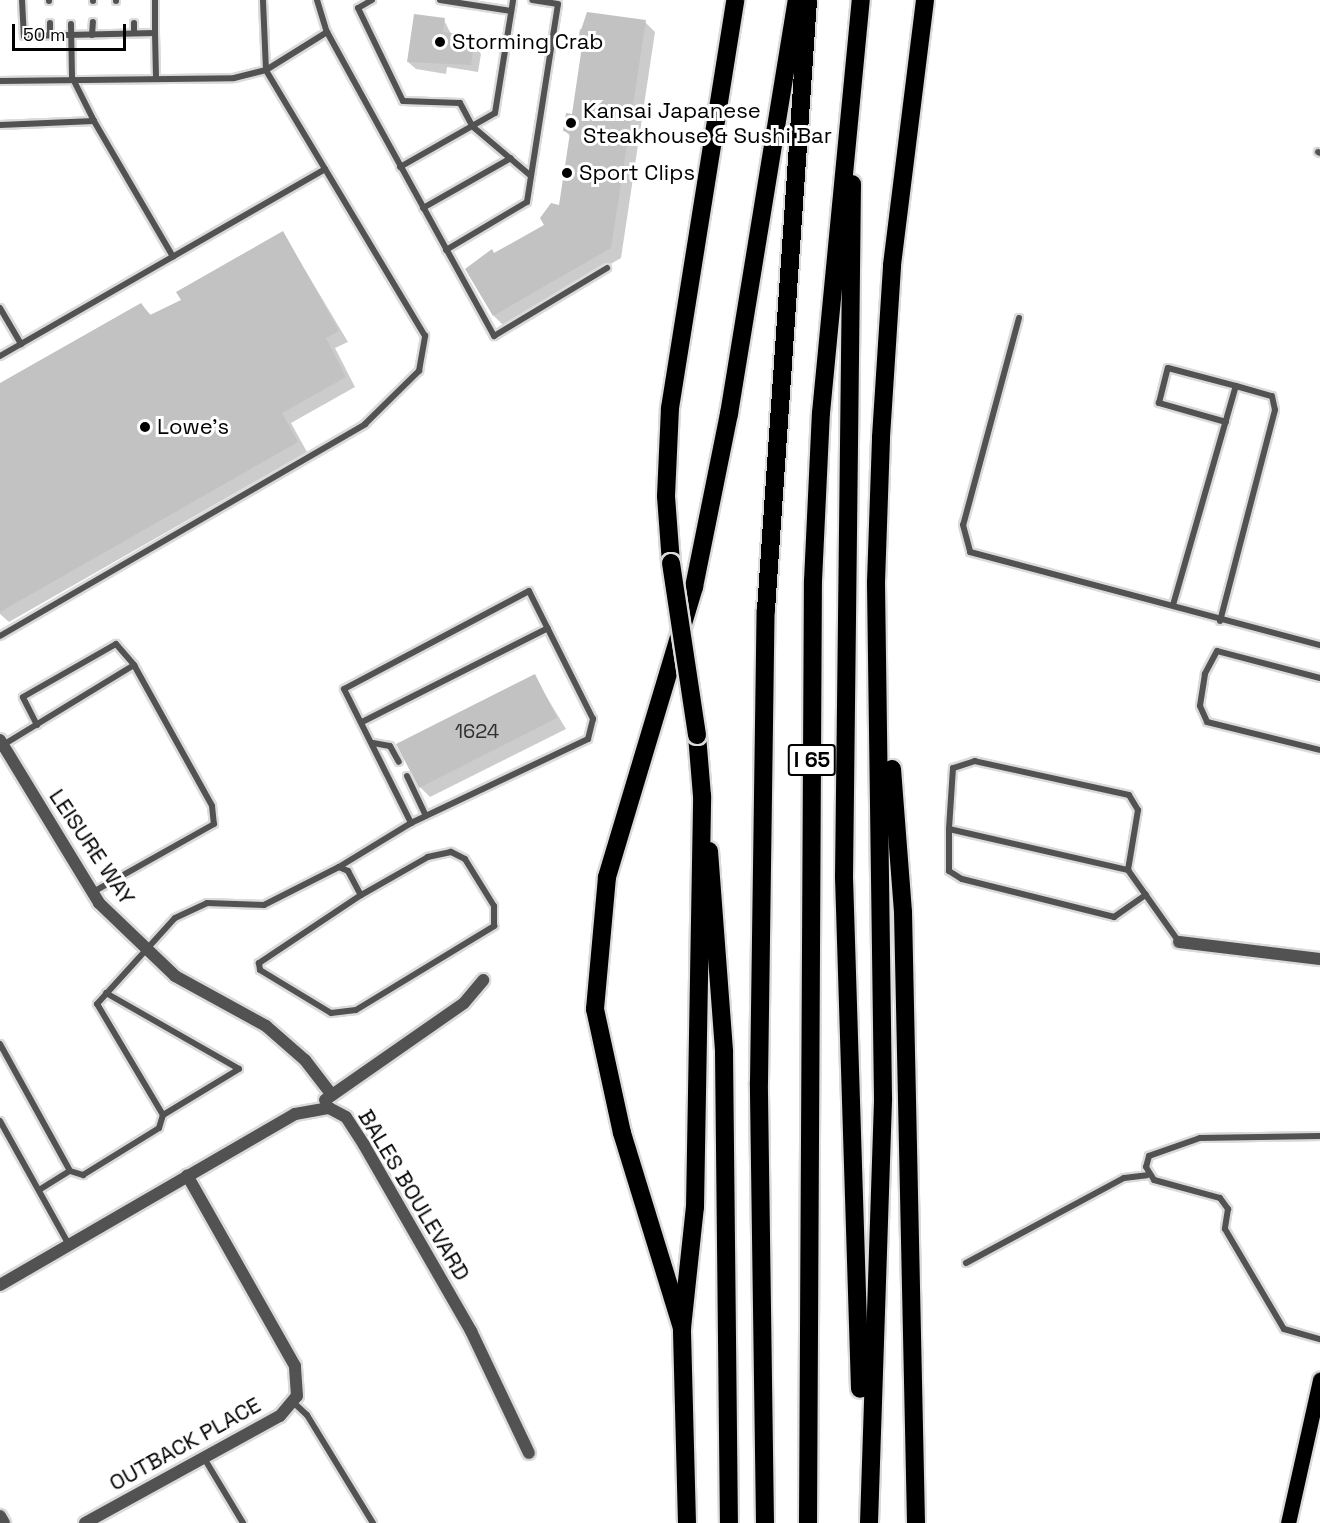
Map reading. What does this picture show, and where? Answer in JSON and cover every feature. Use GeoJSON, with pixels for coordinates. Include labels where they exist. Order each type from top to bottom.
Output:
{"type":"FeatureCollection","features":[{"type":"Feature","properties":{"kind":"highway"},"geometry":{"type":"LineString","coordinates":[[729,1523],[724,1052],[718,914],[702,796],[697,735],[671,563],[666,496],[670,408],[735,0]]}},
{"type":"Feature","properties":{"kind":"highway"},"geometry":{"type":"LineString","coordinates":[[682,1328],[622,1133],[594,1009],[606,877],[694,587],[729,414],[797,0]]}},
{"type":"Feature","properties":{"kind":"highway","name":"I 65"},"geometry":{"type":"LineString","coordinates":[[765,1523],[759,1082],[766,610],[808,0]]}},
{"type":"Feature","properties":{"kind":"highway","name":"I 65"},"geometry":{"type":"LineString","coordinates":[[808,1523],[813,581],[821,413],[861,0]]}},
{"type":"Feature","properties":{"kind":"highway"},"geometry":{"type":"LineString","coordinates":[[867,1523],[883,1098],[876,582],[892,265],[925,0]]}},
{"type":"Feature","properties":{"kind":"highway"},"geometry":{"type":"LineString","coordinates":[[856,44],[845,452],[844,877],[867,1523]]}},
{"type":"Feature","properties":{"kind":"highway"},"geometry":{"type":"LineString","coordinates":[[876,582],[903,912],[916,1523]]}},
{"type":"Feature","properties":{"kind":"highway"},"geometry":{"type":"LineString","coordinates":[[687,1523],[682,1328],[695,1207],[702,796]]}},
{"type":"Feature","properties":{"kind":"main road"},"geometry":{"type":"LineString","coordinates":[[1288,1523],[1320,1380]]}},
{"type":"Feature","properties":{"kind":"street","name":"LEISURE WAY"},"geometry":{"type":"LineString","coordinates":[[1,742],[92,892],[143,950],[204,996],[266,1026],[304,1060],[332,1095]]}},
{"type":"Feature","properties":{"kind":"street"},"geometry":{"type":"LineString","coordinates":[[1179,942],[1320,959]]}},
{"type":"Feature","properties":{"kind":"street"},"geometry":{"type":"LineString","coordinates":[[0,1285],[187,1175],[314,1107],[464,1003],[483,980]]}},
{"type":"Feature","properties":{"kind":"street","name":"BALES BOULEVARD"},"geometry":{"type":"LineString","coordinates":[[314,1107],[346,1117],[364,1145],[471,1331],[529,1453]]}},
{"type":"Feature","properties":{"kind":"street","name":"OUTBACK PLACE"},"geometry":{"type":"LineString","coordinates":[[85,1523],[280,1416],[293,1402],[295,1366],[187,1175]]}},
{"type":"Feature","properties":{"kind":"street"},"geometry":{"type":"LineString","coordinates":[[0,1516],[4,1523]]}},
{"type":"Feature","properties":{"kind":"lane"},"geometry":{"type":"LineString","coordinates":[[22,0],[24,36],[155,33]]}},
{"type":"Feature","properties":{"kind":"lane"},"geometry":{"type":"LineString","coordinates":[[155,0],[156,77]]}},
{"type":"Feature","properties":{"kind":"lane"},"geometry":{"type":"LineString","coordinates":[[0,636],[365,424],[419,371],[425,336],[266,70],[263,0]]}},
{"type":"Feature","properties":{"kind":"lane"},"geometry":{"type":"LineString","coordinates":[[317,0],[327,32],[494,336],[607,268]]}},
{"type":"Feature","properties":{"kind":"lane"},"geometry":{"type":"LineString","coordinates":[[372,0],[358,8],[403,101],[460,103],[472,126],[531,176]]}},
{"type":"Feature","properties":{"kind":"lane"},"geometry":{"type":"LineString","coordinates":[[440,0],[511,11]]}},
{"type":"Feature","properties":{"kind":"lane"},"geometry":{"type":"LineString","coordinates":[[400,166],[495,113],[513,0]]}},
{"type":"Feature","properties":{"kind":"lane"},"geometry":{"type":"LineString","coordinates":[[446,250],[527,202],[558,4],[532,0]]}},
{"type":"Feature","properties":{"kind":"lane"},"geometry":{"type":"LineString","coordinates":[[92,35],[93,22]]}},
{"type":"Feature","properties":{"kind":"lane"},"geometry":{"type":"LineString","coordinates":[[134,22],[134,33]]}},
{"type":"Feature","properties":{"kind":"lane"},"geometry":{"type":"LineString","coordinates":[[50,23],[50,35]]}},
{"type":"Feature","properties":{"kind":"lane"},"geometry":{"type":"LineString","coordinates":[[71,24],[72,77],[94,122],[173,257]]}},
{"type":"Feature","properties":{"kind":"lane"},"geometry":{"type":"LineString","coordinates":[[116,24],[116,34]]}},
{"type":"Feature","properties":{"kind":"lane"},"geometry":{"type":"LineString","coordinates":[[0,81],[72,77],[234,78],[266,70],[327,32]]}},
{"type":"Feature","properties":{"kind":"lane"},"geometry":{"type":"LineString","coordinates":[[0,125],[94,122]]}},
{"type":"Feature","properties":{"kind":"lane"},"geometry":{"type":"LineString","coordinates":[[423,208],[511,158]]}},
{"type":"Feature","properties":{"kind":"lane"},"geometry":{"type":"LineString","coordinates":[[0,356],[325,169]]}},
{"type":"Feature","properties":{"kind":"lane"},"geometry":{"type":"LineString","coordinates":[[0,308],[21,344]]}},
{"type":"Feature","properties":{"kind":"lane"},"geometry":{"type":"LineString","coordinates":[[1019,318],[963,541],[970,552],[1173,605],[1220,621],[1320,645]]}},
{"type":"Feature","properties":{"kind":"lane"},"geometry":{"type":"LineString","coordinates":[[1220,621],[1275,410],[1272,396],[1168,368],[1159,404],[1226,422]]}},
{"type":"Feature","properties":{"kind":"lane"},"geometry":{"type":"LineString","coordinates":[[1173,605],[1236,386]]}},
{"type":"Feature","properties":{"kind":"lane"},"geometry":{"type":"LineString","coordinates":[[164,1115],[97,1004],[143,950],[175,918],[207,903],[264,905],[339,867],[411,823],[588,739],[593,719],[529,591],[344,689],[373,742],[411,823]]}},
{"type":"Feature","properties":{"kind":"lane"},"geometry":{"type":"LineString","coordinates":[[362,722],[548,628]]}},
{"type":"Feature","properties":{"kind":"lane"},"geometry":{"type":"LineString","coordinates":[[37,725],[23,697],[116,644],[134,665],[212,806],[214,824],[92,892]]}},
{"type":"Feature","properties":{"kind":"lane"},"geometry":{"type":"LineString","coordinates":[[1320,678],[1217,651],[1205,675],[1200,706],[1207,722],[1320,750]]}},
{"type":"Feature","properties":{"kind":"lane"},"geometry":{"type":"LineString","coordinates":[[1,742],[37,725],[134,665]]}},
{"type":"Feature","properties":{"kind":"lane"},"geometry":{"type":"LineString","coordinates":[[373,742],[390,746],[399,762]]}},
{"type":"Feature","properties":{"kind":"lane"},"geometry":{"type":"LineString","coordinates":[[1128,870],[1138,810],[1129,795],[975,761],[953,768],[949,871],[962,879],[1114,917],[1146,895]]}},
{"type":"Feature","properties":{"kind":"lane"},"geometry":{"type":"LineString","coordinates":[[407,776],[426,816]]}},
{"type":"Feature","properties":{"kind":"lane"},"geometry":{"type":"LineString","coordinates":[[949,829],[1128,870],[1179,942]]}},
{"type":"Feature","properties":{"kind":"lane"},"geometry":{"type":"LineString","coordinates":[[452,852],[465,859],[494,906],[495,926],[356,1010],[332,1013],[260,970],[259,963],[268,953],[361,895],[428,857],[452,852]]}},
{"type":"Feature","properties":{"kind":"lane"},"geometry":{"type":"LineString","coordinates":[[339,867],[348,871],[361,895]]}},
{"type":"Feature","properties":{"kind":"lane"},"geometry":{"type":"LineString","coordinates":[[0,1044],[70,1171],[82,1176],[149,1139],[164,1115],[239,1069],[106,993]]}},
{"type":"Feature","properties":{"kind":"lane"},"geometry":{"type":"LineString","coordinates":[[0,1121],[69,1245]]}},
{"type":"Feature","properties":{"kind":"lane"},"geometry":{"type":"LineString","coordinates":[[1147,1175],[1149,1156],[1200,1138],[1320,1136]]}},
{"type":"Feature","properties":{"kind":"lane"},"geometry":{"type":"LineString","coordinates":[[39,1191],[70,1171]]}},
{"type":"Feature","properties":{"kind":"lane"},"geometry":{"type":"LineString","coordinates":[[966,1263],[1124,1178],[1147,1175],[1220,1198],[1228,1209],[1225,1229],[1284,1329],[1320,1339]]}},
{"type":"Feature","properties":{"kind":"lane"},"geometry":{"type":"LineString","coordinates":[[293,1402],[307,1415],[373,1523]]}},
{"type":"Feature","properties":{"kind":"lane"},"geometry":{"type":"LineString","coordinates":[[204,1458],[243,1523]]}},
{"type":"Feature","properties":{"kind":"building"},"geometry":{"type":"Polygon","coordinates":[[[587,12],[646,20],[611,248],[493,316],[465,269],[492,249],[494,253],[544,225],[540,218],[551,203],[559,205],[570,133],[563,131],[566,113],[572,114],[582,46],[576,45],[587,12]]]}},
{"type":"Feature","properties":{"kind":"building","name":"Storming Crab"},"geometry":{"type":"Polygon","coordinates":[[[414,14],[445,18],[443,32],[468,35],[467,43],[474,45],[471,65],[407,62],[414,14]]]}},
{"type":"Feature","properties":{"kind":"building","name":"Lowe's"},"geometry":{"type":"Polygon","coordinates":[[[283,231],[339,331],[326,338],[346,377],[282,413],[298,442],[0,612],[0,383],[141,303],[150,315],[181,300],[176,292],[283,231]]]}},
{"type":"Feature","properties":{"kind":"building"},"geometry":{"type":"Polygon","coordinates":[[[535,674],[557,718],[419,788],[396,744],[535,674]]]}},
{"type":"Feature","properties":{"kind":"place","name":"Storming Crab"},"geometry":{"type":"Point","coordinates":[440,42]}},
{"type":"Feature","properties":{"kind":"place","name":"Kansai Japanese Steakhouse & Sushi Bar"},"geometry":{"type":"Point","coordinates":[571,123]}},
{"type":"Feature","properties":{"kind":"place","name":"Sport Clips"},"geometry":{"type":"Point","coordinates":[567,173]}},
{"type":"Feature","properties":{"kind":"place","name":"Lowe's"},"geometry":{"type":"Point","coordinates":[145,427]}}]}
